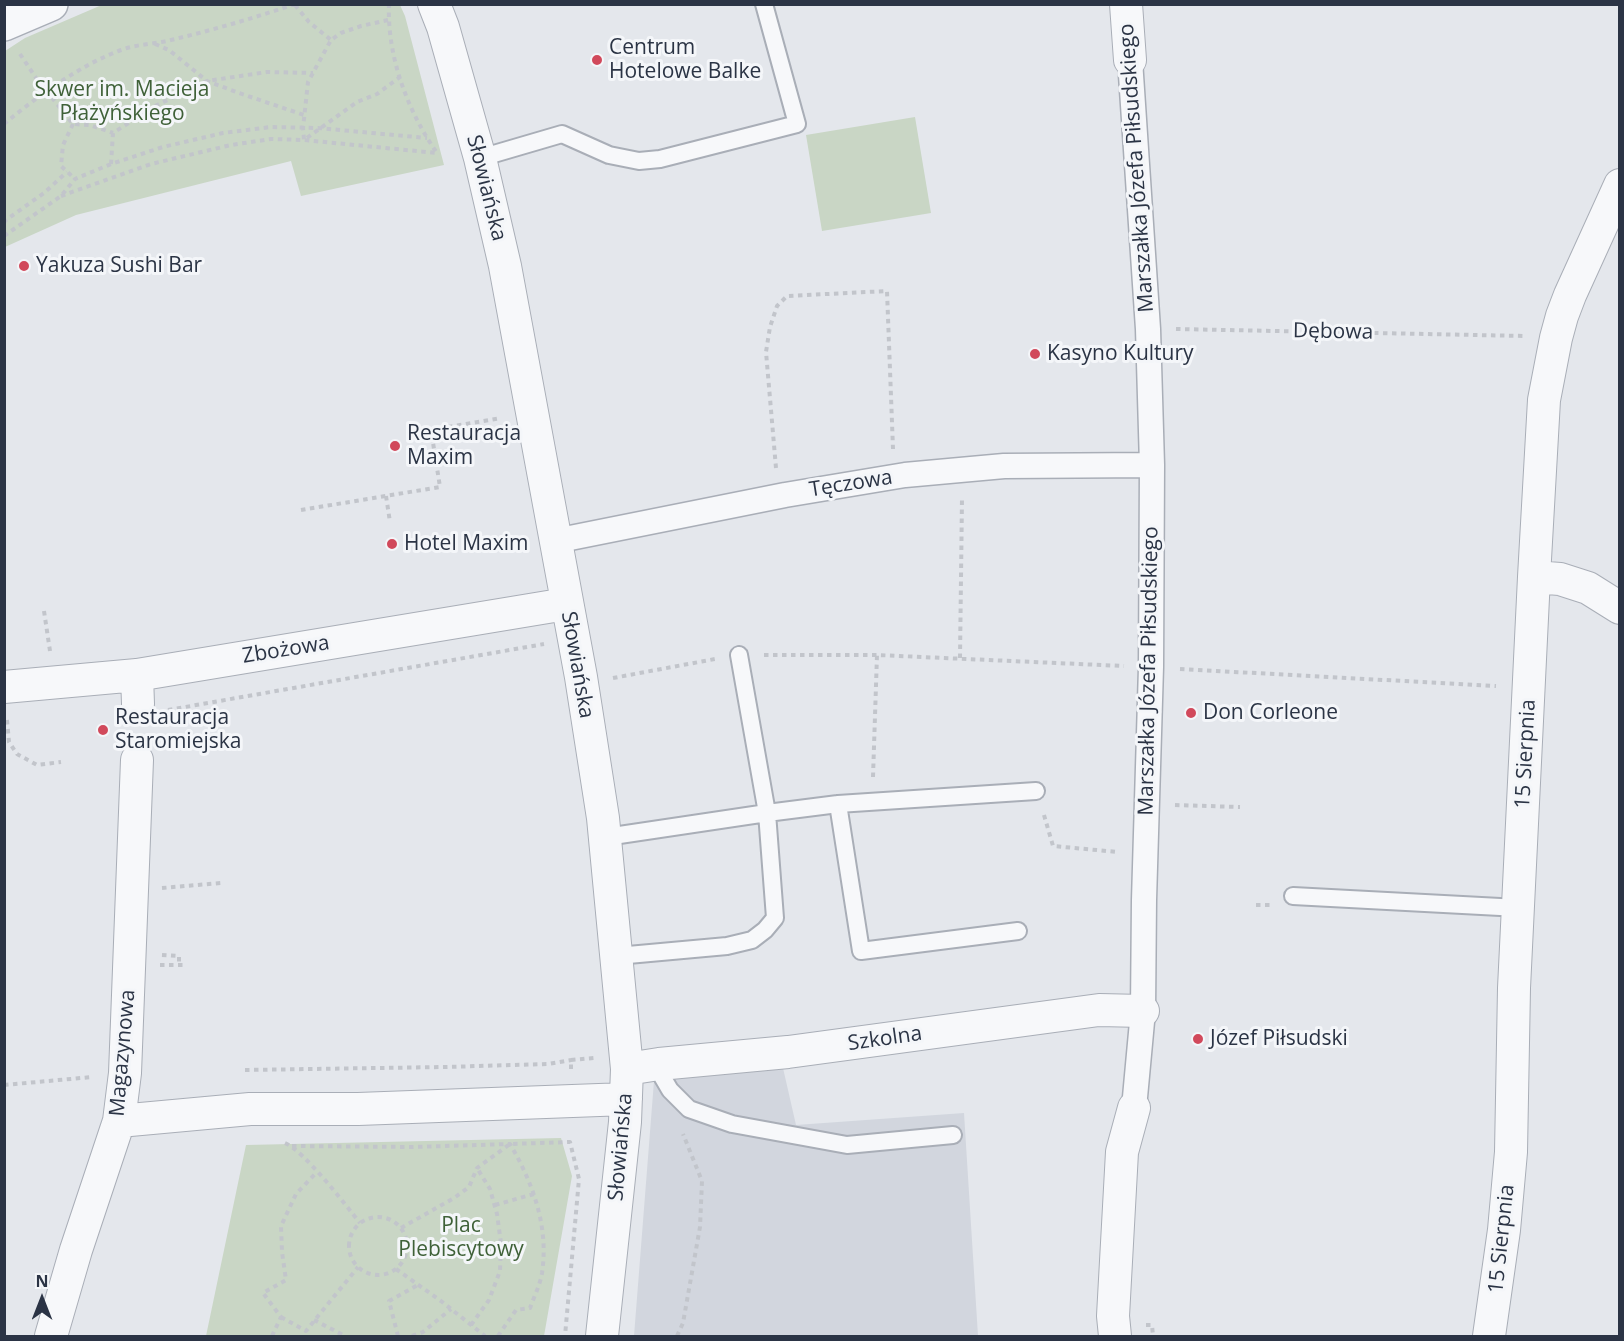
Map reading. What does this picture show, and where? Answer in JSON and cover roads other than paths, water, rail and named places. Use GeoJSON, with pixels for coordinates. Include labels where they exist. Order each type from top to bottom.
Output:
{"type":"FeatureCollection","features":[{"type":"Feature","properties":{"kind":"street"},"geometry":{"type":"LineString","coordinates":[[11,37],[51,4]]}},
{"type":"Feature","properties":{"kind":"street","name":"Słowiańska"},"geometry":{"type":"LineString","coordinates":[[434,4],[443,27],[480,158],[505,266],[600,788],[627,1084],[624,1134],[602,1336]]}},
{"type":"Feature","properties":{"kind":"street","name":"Marszałka Józefa Piłsudskiego"},"geometry":{"type":"LineString","coordinates":[[1115,1336],[1113,1316],[1122,1152],[1134,1107],[1143,1011],[1151,667],[1152,465],[1148,329],[1126,4]]}},
{"type":"Feature","properties":{"kind":"street","name":"15 Sierpnia"},"geometry":{"type":"LineString","coordinates":[[1489,1336],[1504,1230],[1511,1152],[1514,988],[1544,400],[1556,338],[1570,295],[1620,185]]}},
{"type":"Feature","properties":{"kind":"street","name":"Tęczowa"},"geometry":{"type":"LineString","coordinates":[[555,541],[778,497],[895,477],[1004,466],[1152,465]]}},
{"type":"Feature","properties":{"kind":"street"},"geometry":{"type":"LineString","coordinates":[[1534,577],[1560,579],[1588,588],[1620,608]]}},
{"type":"Feature","properties":{"kind":"street","name":"Zbożowa"},"geometry":{"type":"LineString","coordinates":[[5,700],[147,696],[566,603]]}},
{"type":"Feature","properties":{"kind":"street","name":"Magazynowa"},"geometry":{"type":"LineString","coordinates":[[51,1336],[76,1250],[119,1120],[126,1073],[137,760]]}},
{"type":"Feature","properties":{"kind":"street","name":"Szkolna"},"geometry":{"type":"LineString","coordinates":[[627,1084],[659,1064],[788,1052],[1099,1010],[1143,1011]]}},
{"type":"Feature","properties":{"kind":"street"},"geometry":{"type":"LineString","coordinates":[[119,1120],[250,1109],[358,1109],[627,1084]]}},
{"type":"Feature","properties":{"kind":"lane"},"geometry":{"type":"LineString","coordinates":[[480,158],[562,134],[609,155],[639,161],[660,159],[797,124],[764,4]]}},
{"type":"Feature","properties":{"kind":"lane"},"geometry":{"type":"LineString","coordinates":[[617,956],[727,946],[752,940],[775,918],[767,813],[739,655]]}},
{"type":"Feature","properties":{"kind":"lane"},"geometry":{"type":"LineString","coordinates":[[606,837],[838,804],[1036,791]]}},
{"type":"Feature","properties":{"kind":"lane"},"geometry":{"type":"LineString","coordinates":[[838,804],[861,951],[1018,931]]}},
{"type":"Feature","properties":{"kind":"lane"},"geometry":{"type":"LineString","coordinates":[[1293,896],[1519,908]]}},
{"type":"Feature","properties":{"kind":"lane"},"geometry":{"type":"LineString","coordinates":[[659,1064],[670,1090],[689,1109],[732,1124],[847,1145],[952,1135]]}},
{"type":"Feature","properties":{"kind":"place","name":"Centrum Hotelowe Balke"},"geometry":{"type":"Point","coordinates":[597,60]}},
{"type":"Feature","properties":{"kind":"place","name":"Yakuza Sushi Bar"},"geometry":{"type":"Point","coordinates":[24,266]}},
{"type":"Feature","properties":{"kind":"place","name":"Kasyno Kultury"},"geometry":{"type":"Point","coordinates":[1035,354]}},
{"type":"Feature","properties":{"kind":"place","name":"Restauracja Maxim"},"geometry":{"type":"Point","coordinates":[395,446]}},
{"type":"Feature","properties":{"kind":"place","name":"Hotel Maxim"},"geometry":{"type":"Point","coordinates":[392,544]}},
{"type":"Feature","properties":{"kind":"place","name":"Don Corleone"},"geometry":{"type":"Point","coordinates":[1191,713]}},
{"type":"Feature","properties":{"kind":"place","name":"Restauracja Staromiejska"},"geometry":{"type":"Point","coordinates":[103,730]}},
{"type":"Feature","properties":{"kind":"place","name":"Józef Piłsudski"},"geometry":{"type":"Point","coordinates":[1198,1039]}},
{"type":"Feature","properties":{"kind":"park label","name":"Skwer im. Macieja Płażyńskiego"},"geometry":{"type":"Point","coordinates":[122,102]}},
{"type":"Feature","properties":{"kind":"park label","name":"Plac Plebiscytowy"},"geometry":{"type":"Point","coordinates":[461,1238]}}]}
